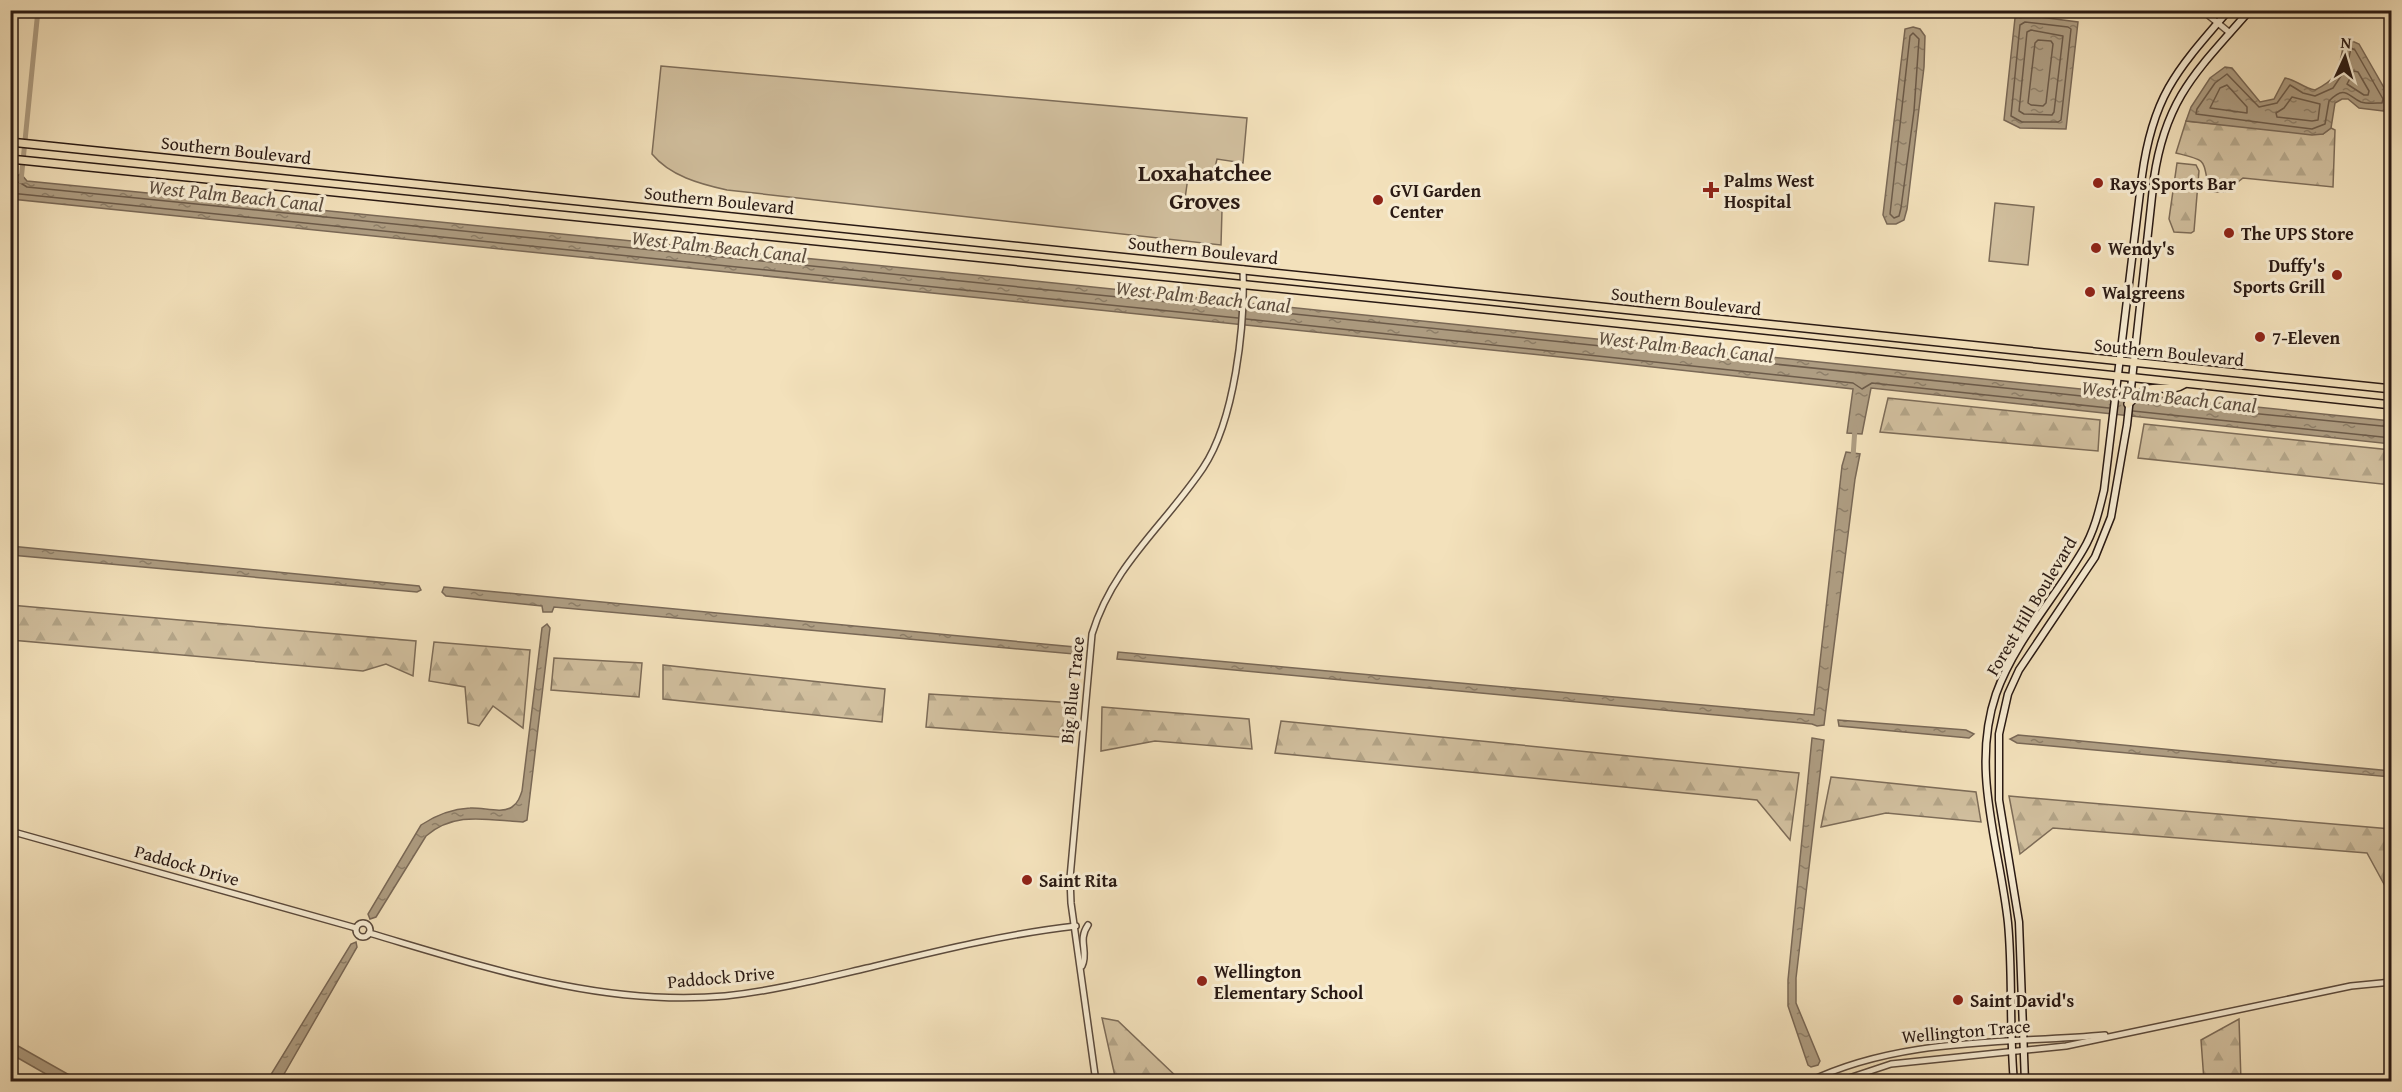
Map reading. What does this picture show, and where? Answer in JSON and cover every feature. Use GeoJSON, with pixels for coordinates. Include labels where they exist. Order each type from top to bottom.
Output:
{"type":"FeatureCollection","features":[{"type":"Feature","properties":{"kind":"highway","name":"Southern Boulevard"},"geometry":{"type":"LineString","coordinates":[[12,142],[2391,390]]}},
{"type":"Feature","properties":{"kind":"highway","name":"Southern Boulevard"},"geometry":{"type":"LineString","coordinates":[[11,159],[2391,405]]}},
{"type":"Feature","properties":{"kind":"highway"},"geometry":{"type":"LineString","coordinates":[[2128,404],[2150,388],[2177,389],[2184,384]]}},
{"type":"Feature","properties":{"kind":"main road","name":"Forest Hill Boulevard"},"geometry":{"type":"LineString","coordinates":[[2014,1082],[2009,943],[2004,891],[1988,802],[1986,764],[1989,725],[1996,696],[2007,669],[2090,537],[2104,490],[2118,362],[2149,134],[2155,114],[2172,79],[2229,10]]}},
{"type":"Feature","properties":{"kind":"main road","name":"Forest Hill Boulevard"},"geometry":{"type":"LineString","coordinates":[[2025,1082],[2022,1051],[2019,922],[1999,800],[1997,762],[2001,721],[2008,694],[2019,670],[2095,557],[2111,517],[2127,425],[2154,178],[2167,122],[2184,88],[2250,10]]}},
{"type":"Feature","properties":{"kind":"main road"},"geometry":{"type":"LineString","coordinates":[[2009,943],[2019,922]]}},
{"type":"Feature","properties":{"kind":"street"},"geometry":{"type":"LineString","coordinates":[[2202,10],[2230,33]]}},
{"type":"Feature","properties":{"kind":"street","name":"Big Blue Trace"},"geometry":{"type":"LineString","coordinates":[[1096,1082],[1082,968],[1071,903],[1070,878],[1092,634],[1106,597],[1118,575],[1203,468],[1212,450],[1228,406],[1240,338],[1243,269]]}},
{"type":"Feature","properties":{"kind":"street","name":"Paddock Drive"},"geometry":{"type":"LineString","coordinates":[[10,831],[356,928]]}},
{"type":"Feature","properties":{"kind":"street"},"geometry":{"type":"LineString","coordinates":[[360,924],[365,924],[369,926],[369,933],[366,937],[361,938],[356,933],[356,928],[360,924]]}},
{"type":"Feature","properties":{"kind":"street"},"geometry":{"type":"LineString","coordinates":[[1082,968],[1084,962],[1082,934],[1088,925]]}},
{"type":"Feature","properties":{"kind":"street","name":"Paddock Drive"},"geometry":{"type":"LineString","coordinates":[[369,933],[550,984],[602,993],[680,998],[722,996],[774,989],[993,938],[1076,926]]}},
{"type":"Feature","properties":{"kind":"street","name":"Wellington Trace"},"geometry":{"type":"LineString","coordinates":[[1836,1082],[1891,1064],[2066,1046],[2351,986],[2391,982]]}},
{"type":"Feature","properties":{"kind":"street","name":"Wellington Trace"},"geometry":{"type":"LineString","coordinates":[[1808,1082],[1826,1073],[1890,1053],[1942,1046],[2130,1033]]}},
{"type":"Feature","properties":{"kind":"green space"},"geometry":{"type":"Polygon","coordinates":[[[661,66],[1247,118],[1243,163],[1217,159],[1214,172],[1189,170],[1184,206],[1222,210],[1221,245],[727,190],[696,182],[677,173],[659,162],[652,154],[661,66]]]}},
{"type":"Feature","properties":{"kind":"green space"},"geometry":{"type":"Polygon","coordinates":[[[2186,121],[2323,134],[2331,128],[2335,130],[2333,187],[2243,178],[2225,192],[2214,192],[2209,188],[2202,162],[2176,153],[2186,121]]]}},
{"type":"Feature","properties":{"kind":"green space"},"geometry":{"type":"Polygon","coordinates":[[[2177,163],[2196,165],[2199,171],[2194,231],[2191,233],[2174,232],[2169,219],[2177,163]]]}},
{"type":"Feature","properties":{"kind":"green space"},"geometry":{"type":"Polygon","coordinates":[[[1995,203],[2034,207],[2028,265],[1989,261],[1995,203]]]}},
{"type":"Feature","properties":{"kind":"green space"},"geometry":{"type":"Polygon","coordinates":[[[1888,398],[2100,420],[2098,451],[1880,432],[1888,398]]]}},
{"type":"Feature","properties":{"kind":"green space"},"geometry":{"type":"Polygon","coordinates":[[[2144,424],[2391,450],[2391,485],[2138,458],[2144,424]]]}},
{"type":"Feature","properties":{"kind":"green space"},"geometry":{"type":"Polygon","coordinates":[[[10,605],[416,641],[413,676],[386,664],[363,671],[11,640],[10,605]]]}},
{"type":"Feature","properties":{"kind":"green space"},"geometry":{"type":"Polygon","coordinates":[[[434,642],[530,650],[523,728],[493,706],[479,726],[468,723],[465,687],[429,681],[434,642]]]}},
{"type":"Feature","properties":{"kind":"green space"},"geometry":{"type":"Polygon","coordinates":[[[554,658],[642,663],[639,697],[551,690],[554,658]]]}},
{"type":"Feature","properties":{"kind":"green space"},"geometry":{"type":"Polygon","coordinates":[[[663,665],[885,689],[882,722],[663,699],[663,665]]]}},
{"type":"Feature","properties":{"kind":"green space"},"geometry":{"type":"Polygon","coordinates":[[[929,694],[1075,703],[1072,738],[926,727],[929,694]]]}},
{"type":"Feature","properties":{"kind":"green space"},"geometry":{"type":"Polygon","coordinates":[[[1102,707],[1249,719],[1252,749],[1155,741],[1101,751],[1102,707]]]}},
{"type":"Feature","properties":{"kind":"green space"},"geometry":{"type":"Polygon","coordinates":[[[1281,721],[1799,773],[1790,840],[1757,800],[1275,753],[1281,721]]]}},
{"type":"Feature","properties":{"kind":"green space"},"geometry":{"type":"Polygon","coordinates":[[[1831,777],[1976,792],[1981,822],[1886,813],[1821,827],[1831,777]]]}},
{"type":"Feature","properties":{"kind":"green space"},"geometry":{"type":"Polygon","coordinates":[[[2009,796],[2391,829],[2391,897],[2367,853],[2053,828],[2020,854],[2009,796]]]}},
{"type":"Feature","properties":{"kind":"green space"},"geometry":{"type":"Polygon","coordinates":[[[1102,1018],[1118,1021],[1181,1081],[1116,1081],[1102,1018]]]}},
{"type":"Feature","properties":{"kind":"green space"},"geometry":{"type":"Polygon","coordinates":[[[2239,1019],[2241,1081],[2204,1081],[2201,1040],[2239,1019]]]}},
{"type":"Feature","properties":{"kind":"water"},"geometry":{"type":"Polygon","coordinates":[[[2025,15],[2078,22],[2066,129],[2020,128],[2004,120],[2015,18],[2025,15]]]}},
{"type":"Feature","properties":{"kind":"water"},"geometry":{"type":"Polygon","coordinates":[[[1913,27],[1920,29],[1925,36],[1924,67],[1907,209],[1904,220],[1896,224],[1887,224],[1883,215],[1905,29],[1913,27]]]}},
{"type":"Feature","properties":{"kind":"water"},"geometry":{"type":"Polygon","coordinates":[[[2352,41],[2359,44],[2391,100],[2391,112],[2359,108],[2348,99],[2342,99],[2335,103],[2331,128],[2323,134],[2312,135],[2186,121],[2191,107],[2210,78],[2225,67],[2232,68],[2260,102],[2274,99],[2285,78],[2315,90],[2330,81],[2339,66],[2344,43],[2352,41]]]}},
{"type":"Feature","properties":{"kind":"water"},"geometry":{"type":"Polygon","coordinates":[[[21,174],[27,181],[1025,280],[2391,421],[2391,444],[1871,388],[1862,434],[1847,433],[1853,389],[11,199],[10,179],[21,174]]]}},
{"type":"Feature","properties":{"kind":"water"},"geometry":{"type":"Polygon","coordinates":[[[1846,452],[1860,454],[1824,725],[1117,659],[1118,652],[1814,715],[1842,466],[1846,452]]]}},
{"type":"Feature","properties":{"kind":"water"},"geometry":{"type":"Polygon","coordinates":[[[10,546],[419,586],[421,590],[417,592],[11,555],[10,546]]]}},
{"type":"Feature","properties":{"kind":"water"},"geometry":{"type":"Polygon","coordinates":[[[444,587],[1075,647],[1074,654],[554,607],[552,612],[543,612],[542,606],[446,596],[442,592],[444,587]]]}},
{"type":"Feature","properties":{"kind":"water"},"geometry":{"type":"Polygon","coordinates":[[[547,624],[550,628],[527,820],[523,822],[460,820],[437,828],[426,836],[376,917],[370,919],[368,914],[421,825],[450,811],[470,808],[508,809],[518,800],[522,791],[542,628],[547,624]]]}},
{"type":"Feature","properties":{"kind":"water"},"geometry":{"type":"Polygon","coordinates":[[[1838,720],[1966,730],[1974,734],[1969,738],[1839,726],[1838,720]]]}},
{"type":"Feature","properties":{"kind":"water"},"geometry":{"type":"Polygon","coordinates":[[[2018,735],[2391,771],[2391,777],[2017,743],[2010,739],[2018,735]]]}},
{"type":"Feature","properties":{"kind":"water"},"geometry":{"type":"Polygon","coordinates":[[[1812,738],[1824,740],[1796,978],[1796,1003],[1820,1061],[1818,1065],[1811,1067],[1808,1065],[1788,1006],[1788,980],[1812,738]]]}},
{"type":"Feature","properties":{"kind":"water"},"geometry":{"type":"Polygon","coordinates":[[[356,942],[357,947],[280,1081],[267,1081],[351,944],[356,942]]]}},
{"type":"Feature","properties":{"kind":"water"},"geometry":{"type":"Polygon","coordinates":[[[11,1042],[80,1081],[58,1081],[11,1054],[11,1042]]]}},
{"type":"Feature","properties":{"kind":"waterway"},"geometry":{"type":"LineString","coordinates":[[21,181],[38,10]]}},
{"type":"Feature","properties":{"kind":"waterway"},"geometry":{"type":"LineString","coordinates":[[1853,457],[1855,428]]}},
{"type":"Feature","properties":{"kind":"place","name":"Rays Sports Bar"},"geometry":{"type":"Point","coordinates":[2098,183]}},
{"type":"Feature","properties":{"kind":"place","name":"Palms West Hospital"},"geometry":{"type":"Point","coordinates":[1711,190]}},
{"type":"Feature","properties":{"kind":"place","name":"GVI Garden Center"},"geometry":{"type":"Point","coordinates":[1378,200]}},
{"type":"Feature","properties":{"kind":"place","name":"The UPS Store"},"geometry":{"type":"Point","coordinates":[2229,233]}},
{"type":"Feature","properties":{"kind":"place","name":"Wendy's"},"geometry":{"type":"Point","coordinates":[2096,248]}},
{"type":"Feature","properties":{"kind":"place","name":"Duffy's Sports Grill"},"geometry":{"type":"Point","coordinates":[2337,275]}},
{"type":"Feature","properties":{"kind":"place","name":"Walgreens"},"geometry":{"type":"Point","coordinates":[2090,292]}},
{"type":"Feature","properties":{"kind":"place","name":"7-Eleven"},"geometry":{"type":"Point","coordinates":[2260,337]}},
{"type":"Feature","properties":{"kind":"place","name":"Saint Rita"},"geometry":{"type":"Point","coordinates":[1027,880]}},
{"type":"Feature","properties":{"kind":"place","name":"Wellington Elementary School"},"geometry":{"type":"Point","coordinates":[1202,981]}},
{"type":"Feature","properties":{"kind":"place","name":"Saint David's"},"geometry":{"type":"Point","coordinates":[1958,1000]}},
{"type":"Feature","properties":{"kind":"district","name":"Loxahatchee Groves"},"geometry":{"type":"Point","coordinates":[1205,186]}},
{"type":"Feature","properties":{"kind":"water label","name":"West Palm Beach Canal"},"geometry":{"type":"Point","coordinates":[236,195]}},
{"type":"Feature","properties":{"kind":"water label","name":"West Palm Beach Canal"},"geometry":{"type":"Point","coordinates":[719,246]}},
{"type":"Feature","properties":{"kind":"water label","name":"West Palm Beach Canal"},"geometry":{"type":"Point","coordinates":[1203,296]}},
{"type":"Feature","properties":{"kind":"water label","name":"West Palm Beach Canal"},"geometry":{"type":"Point","coordinates":[1686,346]}},
{"type":"Feature","properties":{"kind":"water label","name":"West Palm Beach Canal"},"geometry":{"type":"Point","coordinates":[2169,396]}}]}
